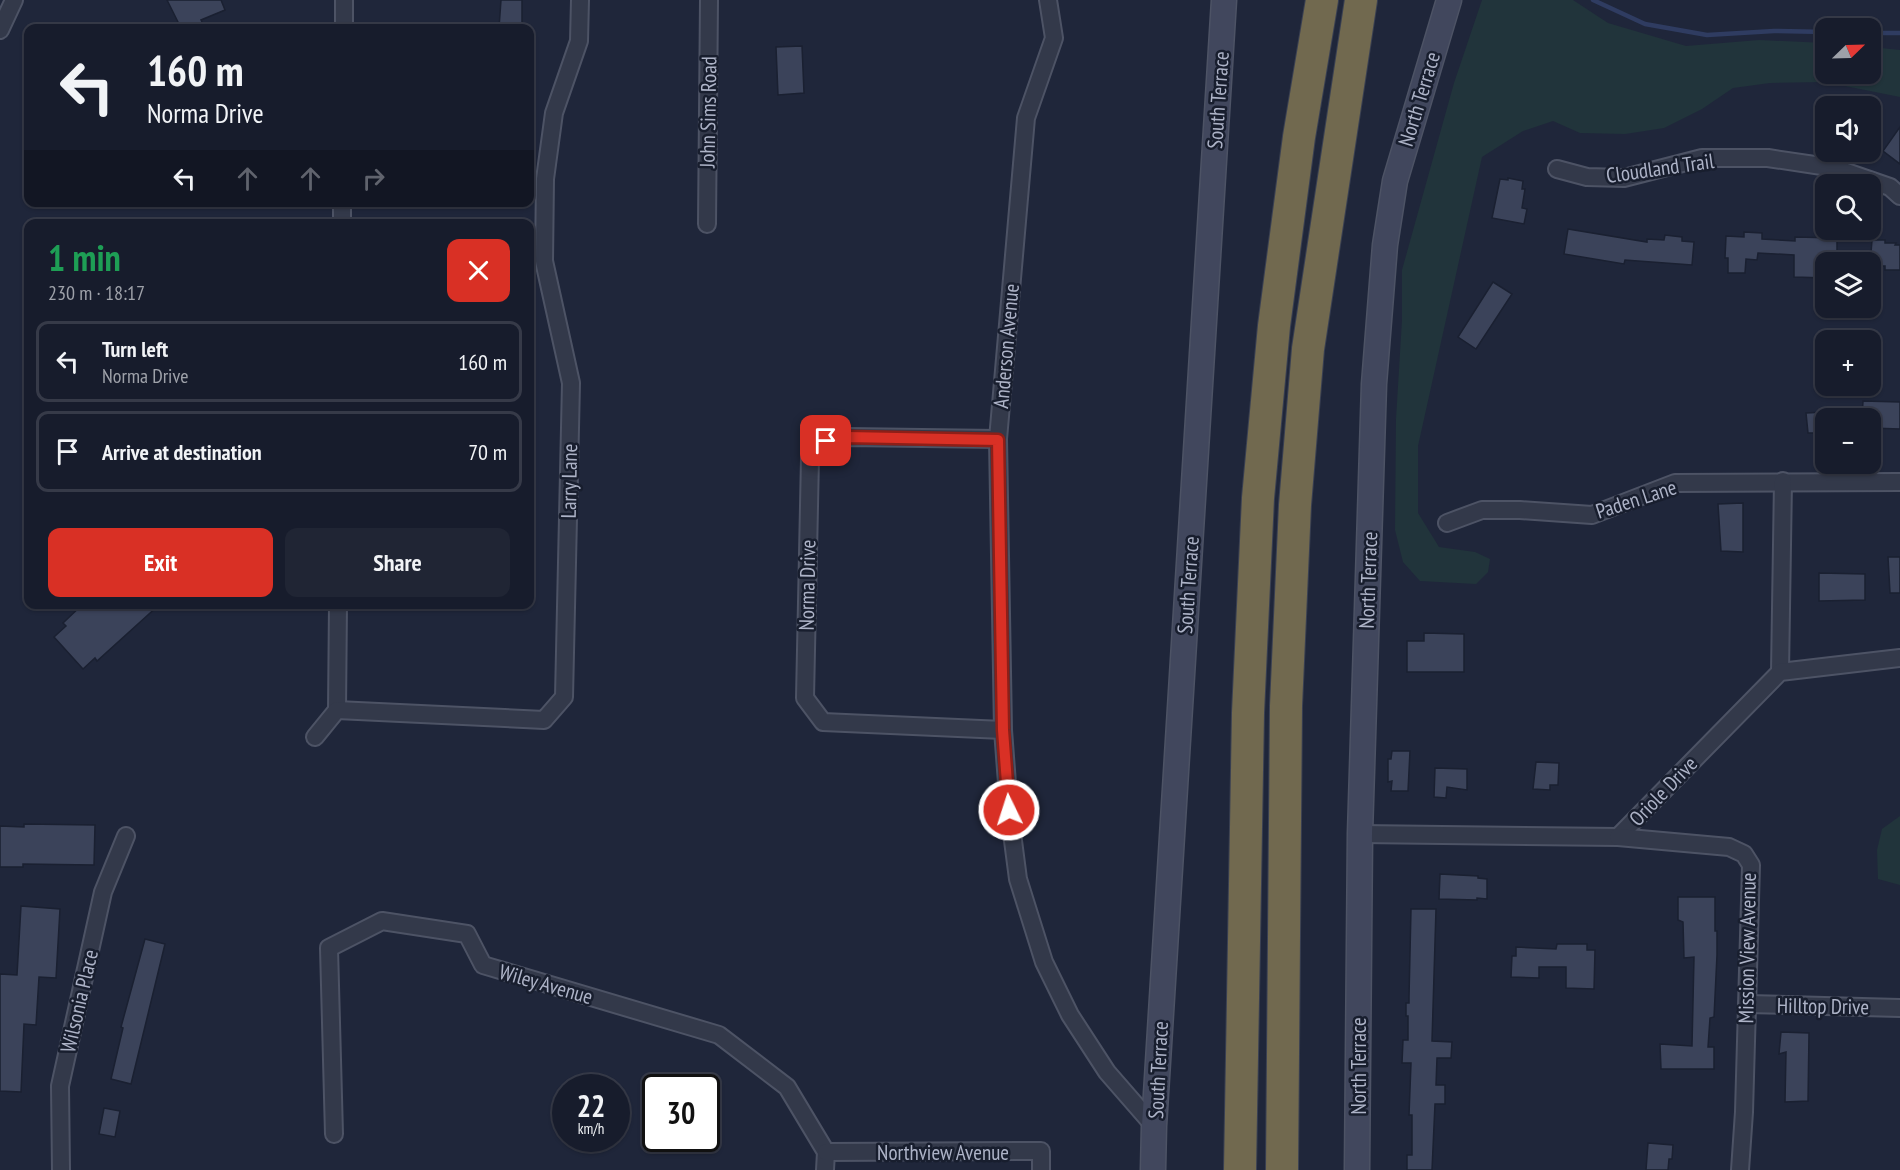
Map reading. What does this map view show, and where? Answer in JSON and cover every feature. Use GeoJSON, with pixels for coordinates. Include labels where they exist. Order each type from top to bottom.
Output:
{"type":"FeatureCollection","features":[{"type":"Feature","properties":{"kind":"highway"},"geometry":{"type":"LineString","coordinates":[[1240,1170],[1248,712],[1258,498],[1274,326],[1299,136],[1323,0]]}},
{"type":"Feature","properties":{"kind":"highway"},"geometry":{"type":"LineString","coordinates":[[1282,1170],[1286,706],[1295,506],[1308,349],[1361,0]]}},
{"type":"Feature","properties":{"kind":"street"},"geometry":{"type":"LineString","coordinates":[[0,30],[14,0]]}},
{"type":"Feature","properties":{"kind":"street"},"geometry":{"type":"LineString","coordinates":[[344,0],[344,24]]}},
{"type":"Feature","properties":{"kind":"street","name":"Larry Lane"},"geometry":{"type":"LineString","coordinates":[[337,710],[544,720],[564,697],[571,383],[544,261],[545,179],[554,113],[579,41],[580,0]]}},
{"type":"Feature","properties":{"kind":"street","name":"John Sims Road"},"geometry":{"type":"LineString","coordinates":[[707,224],[709,0]]}},
{"type":"Feature","properties":{"kind":"street","name":"Anderson Avenue"},"geometry":{"type":"LineString","coordinates":[[1048,0],[1054,38],[1026,117],[998,440],[1003,730],[1009,810],[1018,879],[1044,962],[1070,1014],[1107,1072],[1154,1126]]}},
{"type":"Feature","properties":{"kind":"street","name":"South Terrace"},"geometry":{"type":"LineString","coordinates":[[1153,1170],[1224,0]]}},
{"type":"Feature","properties":{"kind":"street","name":"North Terrace"},"geometry":{"type":"LineString","coordinates":[[1357,1170],[1360,834],[1374,384],[1384,245],[1395,181],[1449,0]]}},
{"type":"Feature","properties":{"kind":"street","name":"Cloudland Trail"},"geometry":{"type":"LineString","coordinates":[[1557,169],[1587,177],[1624,178],[1702,158],[1768,158],[1835,168],[1890,187],[1900,196]]}},
{"type":"Feature","properties":{"kind":"street","name":"Norma Drive"},"geometry":{"type":"LineString","coordinates":[[998,440],[847,437],[826,441],[810,458],[805,698],[823,722],[1003,730]]}},
{"type":"Feature","properties":{"kind":"street"},"geometry":{"type":"LineString","coordinates":[[1784,481],[1779,672],[1900,658]]}},
{"type":"Feature","properties":{"kind":"street","name":"Paden Lane"},"geometry":{"type":"LineString","coordinates":[[1447,523],[1482,510],[1592,515],[1675,483],[1900,482]]}},
{"type":"Feature","properties":{"kind":"street"},"geometry":{"type":"LineString","coordinates":[[315,737],[337,710],[338,609]]}},
{"type":"Feature","properties":{"kind":"street","name":"Oriole Drive"},"geometry":{"type":"LineString","coordinates":[[1360,834],[1618,837],[1779,672]]}},
{"type":"Feature","properties":{"kind":"street","name":"Wilsonia Place"},"geometry":{"type":"LineString","coordinates":[[61,1170],[60,1086],[103,892],[126,836]]}},
{"type":"Feature","properties":{"kind":"street","name":"Mission View Avenue"},"geometry":{"type":"LineString","coordinates":[[1618,837],[1729,848],[1744,854],[1751,865],[1744,1128],[1740,1170]]}},
{"type":"Feature","properties":{"kind":"street","name":"Wiley Avenue"},"geometry":{"type":"LineString","coordinates":[[334,1134],[329,948],[382,921],[467,934],[483,965],[719,1035],[787,1086],[826,1152]]}},
{"type":"Feature","properties":{"kind":"street","name":"Hilltop Drive"},"geometry":{"type":"LineString","coordinates":[[1747,1004],[1900,1008]]}},
{"type":"Feature","properties":{"kind":"street","name":"Northview Avenue"},"geometry":{"type":"LineString","coordinates":[[826,1152],[1041,1151],[1041,1170]]}},
{"type":"Feature","properties":{"kind":"street"},"geometry":{"type":"LineString","coordinates":[[825,1170],[826,1152]]}},
{"type":"Feature","properties":{"kind":"shaded area"},"geometry":{"type":"Polygon","coordinates":[[[1482,0],[1573,0],[1608,23],[1686,46],[1759,40],[1815,43],[1815,82],[1770,83],[1733,88],[1702,109],[1664,128],[1625,134],[1580,133],[1553,121],[1523,131],[1482,157],[1418,446],[1418,513],[1439,547],[1475,552],[1490,559],[1488,572],[1476,584],[1420,581],[1403,562],[1395,530],[1396,419],[1402,320],[1402,270],[1454,83],[1482,0]]]}},
{"type":"Feature","properties":{"kind":"shaded area"},"geometry":{"type":"Polygon","coordinates":[[[1881,48],[1900,50],[1900,97],[1835,84],[1881,84],[1881,48]]]}},
{"type":"Feature","properties":{"kind":"shaded area"},"geometry":{"type":"Polygon","coordinates":[[[1900,816],[1900,885],[1878,879],[1877,850],[1882,829],[1900,816]]]}},
{"type":"Feature","properties":{"kind":"building"},"geometry":{"type":"Polygon","coordinates":[[[167,0],[221,0],[225,10],[201,20],[203,24],[179,24],[167,0]]]}},
{"type":"Feature","properties":{"kind":"building"},"geometry":{"type":"Polygon","coordinates":[[[501,0],[522,0],[522,24],[499,24],[501,0]]]}},
{"type":"Feature","properties":{"kind":"building"},"geometry":{"type":"Polygon","coordinates":[[[802,46],[804,93],[778,95],[776,47],[802,46]]]}},
{"type":"Feature","properties":{"kind":"building"},"geometry":{"type":"Polygon","coordinates":[[[1900,127],[1900,164],[1883,151],[1900,127]]]}},
{"type":"Feature","properties":{"kind":"building"},"geometry":{"type":"Polygon","coordinates":[[[1508,178],[1523,181],[1522,189],[1525,189],[1522,208],[1527,209],[1524,224],[1492,218],[1500,179],[1508,180],[1508,178]]]}},
{"type":"Feature","properties":{"kind":"building"},"geometry":{"type":"Polygon","coordinates":[[[1568,229],[1647,242],[1647,239],[1664,240],[1665,235],[1682,237],[1682,241],[1694,242],[1692,265],[1625,260],[1624,264],[1564,254],[1568,229]]]}},
{"type":"Feature","properties":{"kind":"building"},"geometry":{"type":"Polygon","coordinates":[[[1744,232],[1762,233],[1762,239],[1795,241],[1795,237],[1837,240],[1837,252],[1815,252],[1815,278],[1794,277],[1794,255],[1758,253],[1757,260],[1746,259],[1745,273],[1728,273],[1728,258],[1725,258],[1726,236],[1744,237],[1744,232]]]}},
{"type":"Feature","properties":{"kind":"building"},"geometry":{"type":"Polygon","coordinates":[[[1872,240],[1885,240],[1885,243],[1900,245],[1900,270],[1885,270],[1885,266],[1881,266],[1881,252],[1871,252],[1872,240]]]}},
{"type":"Feature","properties":{"kind":"building"},"geometry":{"type":"Polygon","coordinates":[[[1493,282],[1512,294],[1476,349],[1458,337],[1493,282]]]}},
{"type":"Feature","properties":{"kind":"building"},"geometry":{"type":"Polygon","coordinates":[[[1863,401],[1900,402],[1900,429],[1881,428],[1881,408],[1863,408],[1863,401]]]}},
{"type":"Feature","properties":{"kind":"building"},"geometry":{"type":"Polygon","coordinates":[[[1806,413],[1815,413],[1815,433],[1808,433],[1806,413]]]}},
{"type":"Feature","properties":{"kind":"building"},"geometry":{"type":"Polygon","coordinates":[[[1743,503],[1743,552],[1721,551],[1718,504],[1743,503]]]}},
{"type":"Feature","properties":{"kind":"building"},"geometry":{"type":"Polygon","coordinates":[[[1888,557],[1900,557],[1900,593],[1890,593],[1888,557]]]}},
{"type":"Feature","properties":{"kind":"building"},"geometry":{"type":"Polygon","coordinates":[[[1819,573],[1865,574],[1865,600],[1819,601],[1819,573]]]}},
{"type":"Feature","properties":{"kind":"building"},"geometry":{"type":"Polygon","coordinates":[[[78,609],[154,609],[97,661],[95,658],[83,669],[54,637],[66,626],[63,623],[78,609]]]}},
{"type":"Feature","properties":{"kind":"building"},"geometry":{"type":"Polygon","coordinates":[[[1424,633],[1464,634],[1464,672],[1407,672],[1407,641],[1424,641],[1424,633]]]}},
{"type":"Feature","properties":{"kind":"building"},"geometry":{"type":"Polygon","coordinates":[[[1392,751],[1410,751],[1408,791],[1391,791],[1392,781],[1388,782],[1388,759],[1391,759],[1392,751]]]}},
{"type":"Feature","properties":{"kind":"building"},"geometry":{"type":"Polygon","coordinates":[[[1536,762],[1559,763],[1558,785],[1550,785],[1550,790],[1533,789],[1536,762]]]}},
{"type":"Feature","properties":{"kind":"building"},"geometry":{"type":"Polygon","coordinates":[[[1435,768],[1467,769],[1467,790],[1447,787],[1446,798],[1434,797],[1435,768]]]}},
{"type":"Feature","properties":{"kind":"building"},"geometry":{"type":"Polygon","coordinates":[[[24,824],[95,825],[94,865],[23,864],[23,867],[0,867],[0,826],[24,827],[24,824]]]}},
{"type":"Feature","properties":{"kind":"building"},"geometry":{"type":"Polygon","coordinates":[[[1440,874],[1478,876],[1478,878],[1487,879],[1487,899],[1439,899],[1440,874]]]}},
{"type":"Feature","properties":{"kind":"building"},"geometry":{"type":"Polygon","coordinates":[[[1678,897],[1715,897],[1717,955],[1714,1017],[1710,1018],[1708,1047],[1714,1047],[1714,1069],[1661,1069],[1660,1044],[1692,1046],[1694,957],[1684,958],[1683,922],[1678,920],[1678,897]]]}},
{"type":"Feature","properties":{"kind":"building"},"geometry":{"type":"Polygon","coordinates":[[[21,906],[60,909],[56,978],[39,977],[36,1025],[24,1024],[21,1092],[0,1091],[0,974],[17,975],[21,906]]]}},
{"type":"Feature","properties":{"kind":"building"},"geometry":{"type":"Polygon","coordinates":[[[1411,909],[1436,909],[1432,1041],[1452,1042],[1451,1058],[1437,1058],[1436,1085],[1445,1085],[1445,1104],[1435,1104],[1432,1170],[1407,1170],[1407,1155],[1412,1155],[1412,1115],[1409,1115],[1411,1063],[1402,1063],[1403,1040],[1408,1040],[1406,1003],[1409,1003],[1411,909]]]}},
{"type":"Feature","properties":{"kind":"building"},"geometry":{"type":"Polygon","coordinates":[[[145,939],[165,944],[131,1084],[111,1079],[123,1028],[121,1027],[145,939]]]}},
{"type":"Feature","properties":{"kind":"building"},"geometry":{"type":"Polygon","coordinates":[[[1557,944],[1587,944],[1587,950],[1595,950],[1594,989],[1566,988],[1566,967],[1539,967],[1539,978],[1511,977],[1512,956],[1516,956],[1516,947],[1556,949],[1557,944]]]}},
{"type":"Feature","properties":{"kind":"building"},"geometry":{"type":"Polygon","coordinates":[[[1781,1032],[1809,1033],[1808,1101],[1785,1102],[1786,1052],[1779,1054],[1781,1032]]]}},
{"type":"Feature","properties":{"kind":"building"},"geometry":{"type":"Polygon","coordinates":[[[104,1108],[120,1111],[115,1137],[99,1134],[104,1108]]]}},
{"type":"Feature","properties":{"kind":"building"},"geometry":{"type":"Polygon","coordinates":[[[1648,1143],[1673,1145],[1668,1170],[1646,1170],[1648,1143]]]}},
{"type":"Feature","properties":{"kind":"waterway"},"geometry":{"type":"LineString","coordinates":[[1593,0],[1645,24],[1707,35],[1774,31],[1815,32]]}},
{"type":"Feature","properties":{"kind":"waterway"},"geometry":{"type":"LineString","coordinates":[[1881,33],[1900,33]]}},
{"type":"Feature","properties":{"kind":"route"},"geometry":{"type":"LineString","coordinates":[[826,441],[847,437],[998,440],[1003,730],[1009,810]]}}]}
